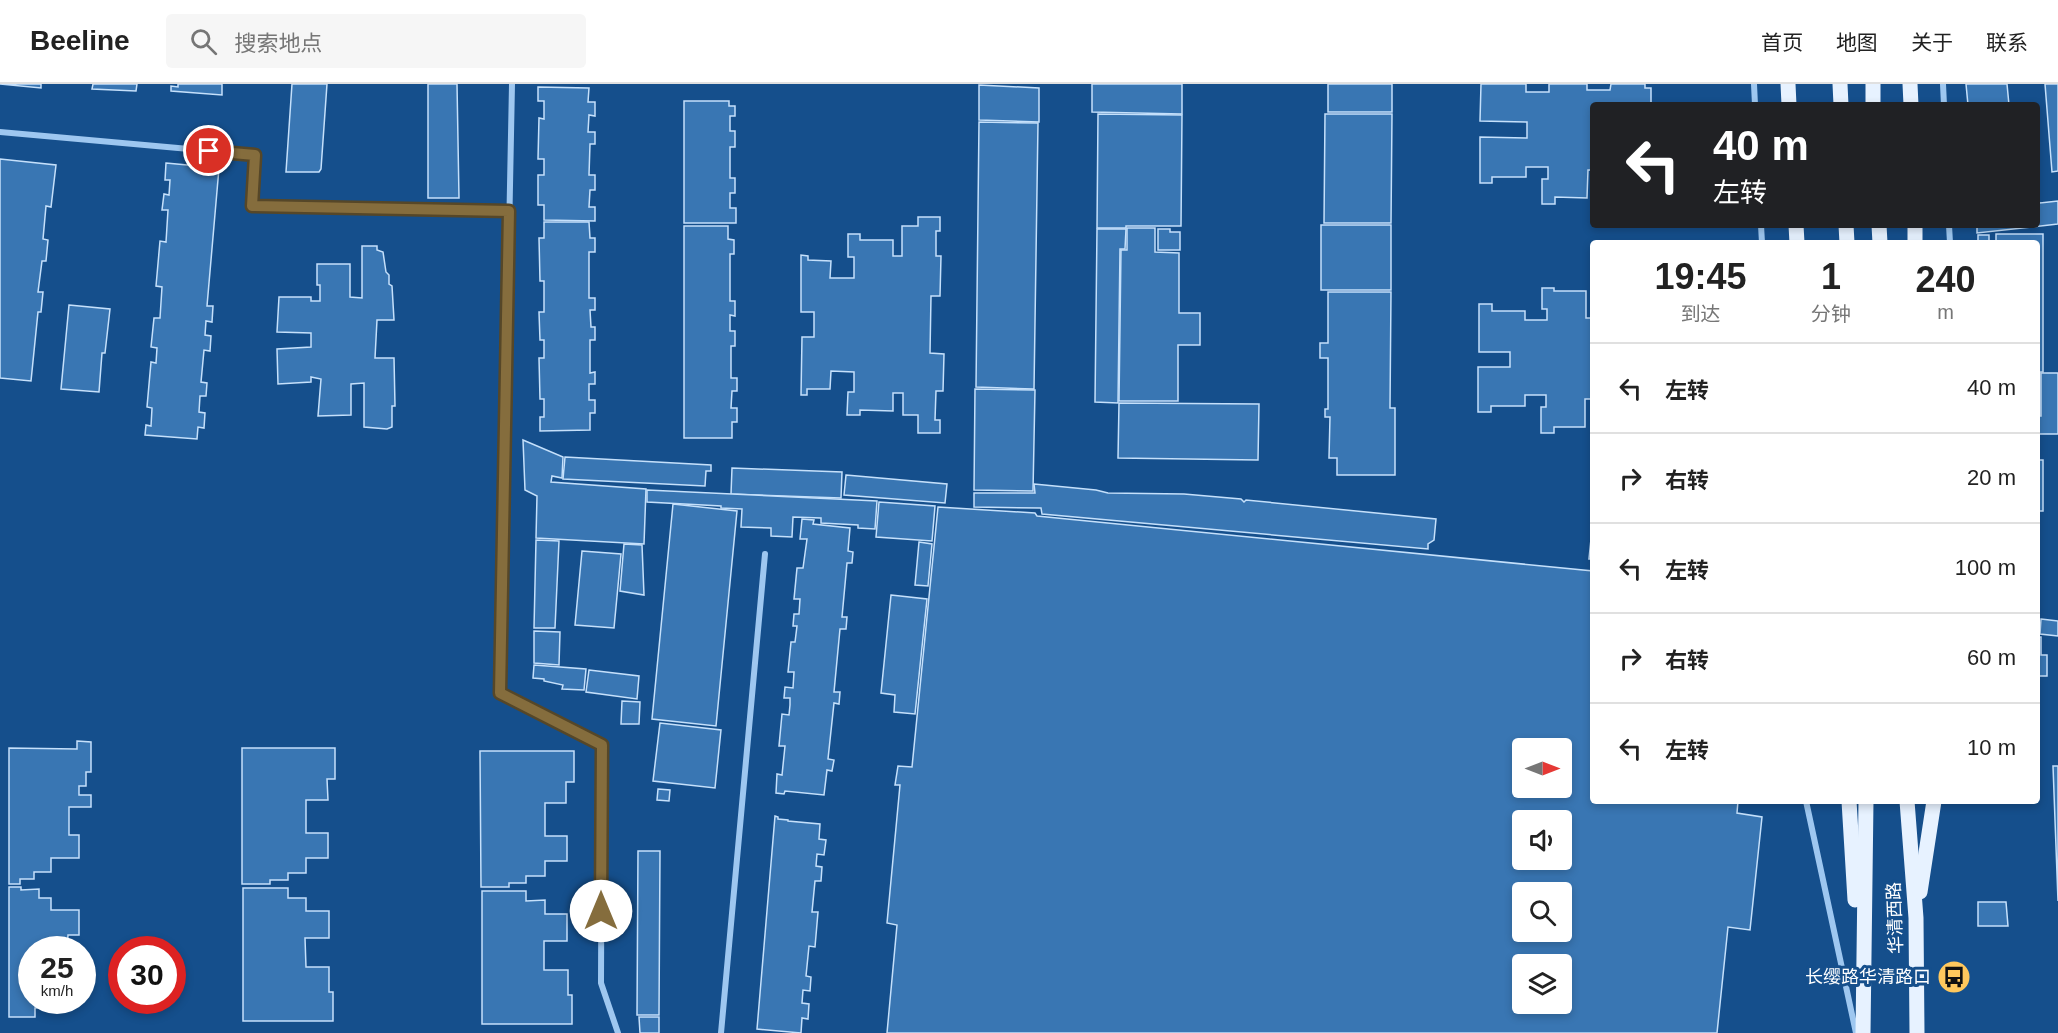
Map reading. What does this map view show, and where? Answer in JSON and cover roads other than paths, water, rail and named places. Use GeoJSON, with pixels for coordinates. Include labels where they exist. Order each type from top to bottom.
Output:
{"type":"FeatureCollection","features":[{"type":"Feature","properties":{"kind":"main road"},"geometry":{"type":"LineString","coordinates":[[1788,84],[1789,102]]}},
{"type":"Feature","properties":{"kind":"main road"},"geometry":{"type":"LineString","coordinates":[[1840,84],[1841,102]]}},
{"type":"Feature","properties":{"kind":"main road"},"geometry":{"type":"LineString","coordinates":[[1873,84],[1874,102]]}},
{"type":"Feature","properties":{"kind":"main road"},"geometry":{"type":"LineString","coordinates":[[1910,84],[1911,102]]}},
{"type":"Feature","properties":{"kind":"main road"},"geometry":{"type":"LineString","coordinates":[[1849,804],[1863,1013]]}},
{"type":"Feature","properties":{"kind":"main road","name":"华清西路"},"geometry":{"type":"LineString","coordinates":[[1863,1033],[1866,804]]}},
{"type":"Feature","properties":{"kind":"main road","name":"华清西路"},"geometry":{"type":"LineString","coordinates":[[1907,804],[1916,918],[1917,1033]]}},
{"type":"Feature","properties":{"kind":"main road"},"geometry":{"type":"LineString","coordinates":[[1916,918],[1934,804]]}},
{"type":"Feature","properties":{"kind":"street"},"geometry":{"type":"LineString","coordinates":[[512,84],[500,693],[602,745],[601,983],[618,1033]]}},
{"type":"Feature","properties":{"kind":"street"},"geometry":{"type":"LineString","coordinates":[[1754,84],[1755,102]]}},
{"type":"Feature","properties":{"kind":"street"},"geometry":{"type":"LineString","coordinates":[[1943,84],[1944,102]]}},
{"type":"Feature","properties":{"kind":"street"},"geometry":{"type":"LineString","coordinates":[[0,132],[255,155],[252,206],[509,211]]}},
{"type":"Feature","properties":{"kind":"street"},"geometry":{"type":"LineString","coordinates":[[721,1033],[765,554]]}},
{"type":"Feature","properties":{"kind":"street"},"geometry":{"type":"LineString","coordinates":[[1807,804],[1856,1033]]}},
{"type":"Feature","properties":{"kind":"place","name":"长缨路华清路口"},"geometry":{"type":"Point","coordinates":[1954,977]}}]}
